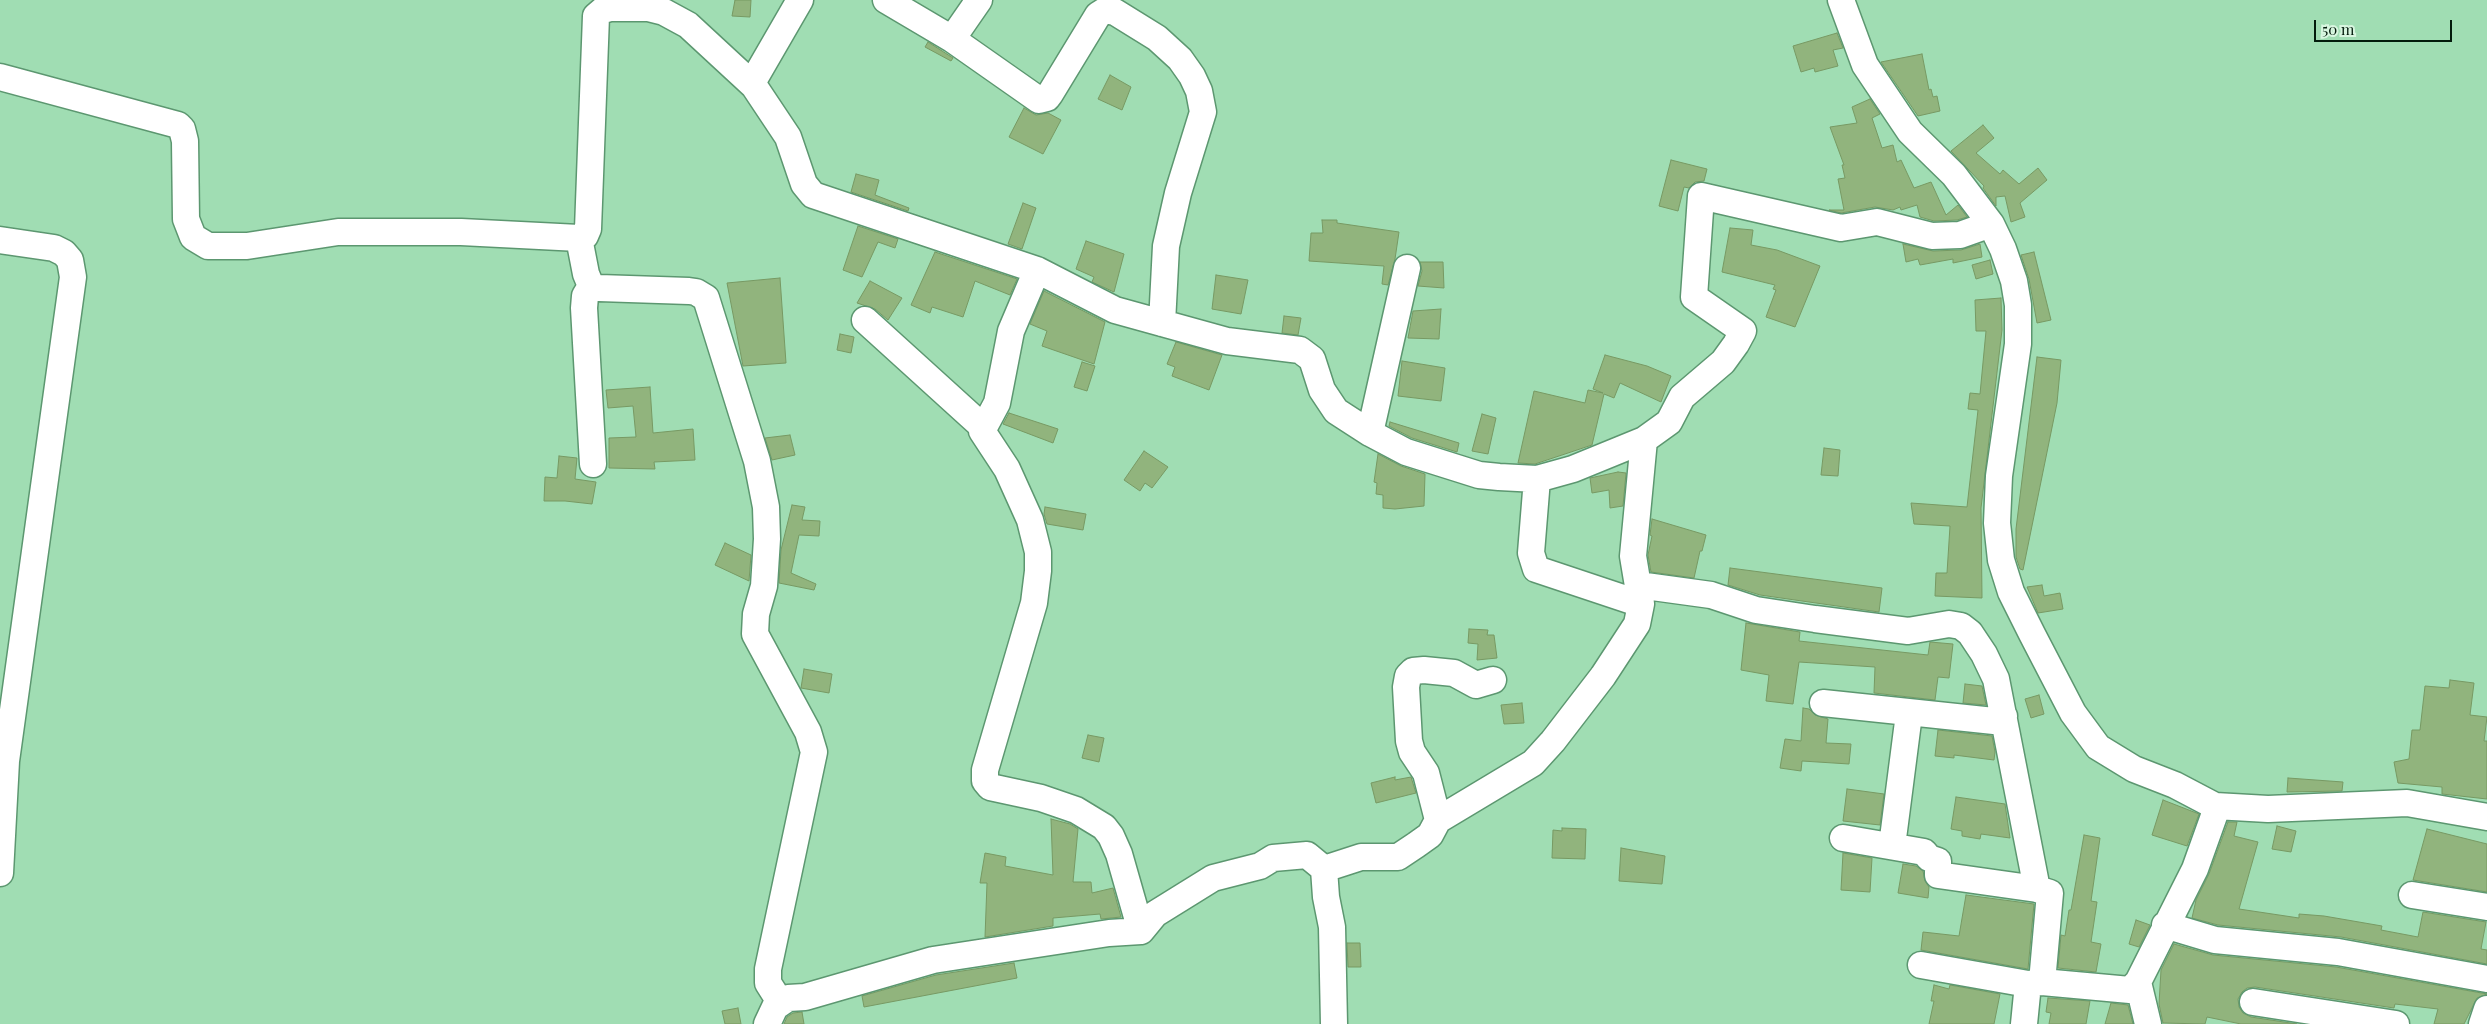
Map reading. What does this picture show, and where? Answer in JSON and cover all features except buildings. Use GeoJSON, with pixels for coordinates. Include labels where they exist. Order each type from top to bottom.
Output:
{"type":"FeatureCollection","features":[{"type":"Feature","properties":{"kind":"street"},"geometry":{"type":"LineString","coordinates":[[752,83],[800,0]]}},
{"type":"Feature","properties":{"kind":"street"},"geometry":{"type":"LineString","coordinates":[[886,0],[952,39],[1034,98],[1044,100],[1050,94],[1098,15],[1110,10],[1157,38],[1180,59],[1192,76],[1201,96],[1203,112],[1178,192],[1166,246],[1162,322]]}},
{"type":"Feature","properties":{"kind":"street"},"geometry":{"type":"LineString","coordinates":[[952,39],[979,0]]}},
{"type":"Feature","properties":{"kind":"street"},"geometry":{"type":"LineString","coordinates":[[1841,0],[1865,65],[1886,98],[1910,132],[1954,175],[1991,224],[2003,248],[2014,281],[2018,306],[2018,344],[1999,476],[1997,523],[2001,560],[2011,592],[2072,713],[2098,747],[2134,768],[2175,785],[2214,806],[2268,809],[2408,803],[2487,817]]}},
{"type":"Feature","properties":{"kind":"street"},"geometry":{"type":"LineString","coordinates":[[0,77],[178,125],[184,134],[185,141],[186,219],[193,237],[208,246],[246,246],[347,232],[461,232],[579,238],[585,236],[588,229],[593,8],[603,10],[610,8],[648,8],[664,12],[688,25],[752,83],[783,127],[804,184],[812,195],[1037,270],[1115,310],[1227,341],[1300,350],[1308,354],[1312,359],[1328,402],[1336,411],[1370,433],[1406,452],[1479,475],[1537,479],[1573,469],[1644,440],[1669,422],[1682,397],[1723,362],[1743,330],[1694,297],[1701,196],[1841,228],[1877,222],[1932,236],[1960,235],[1991,224]]}},
{"type":"Feature","properties":{"kind":"street"},"geometry":{"type":"LineString","coordinates":[[579,238],[586,274],[591,286]]}},
{"type":"Feature","properties":{"kind":"street"},"geometry":{"type":"LineString","coordinates":[[0,240],[54,248],[64,253],[70,260],[73,277],[3,761],[0,873]]}},
{"type":"Feature","properties":{"kind":"street"},"geometry":{"type":"LineString","coordinates":[[1370,433],[1407,268]]}},
{"type":"Feature","properties":{"kind":"street"},"geometry":{"type":"LineString","coordinates":[[1037,270],[1010,331],[997,403],[988,416],[982,431],[1007,469],[1030,520],[1038,552],[1034,604],[985,770],[985,780],[990,787],[1041,798],[1076,810],[1104,827],[1119,854],[1141,931]]}},
{"type":"Feature","properties":{"kind":"street"},"geometry":{"type":"LineString","coordinates":[[591,286],[585,296],[584,308],[593,464]]}},
{"type":"Feature","properties":{"kind":"street"},"geometry":{"type":"LineString","coordinates":[[591,286],[696,292],[706,298],[761,477],[766,507],[767,539],[764,586],[756,614],[755,634],[808,732],[814,752],[768,969],[768,983],[780,1002]]}},
{"type":"Feature","properties":{"kind":"street"},"geometry":{"type":"LineString","coordinates":[[865,320],[984,428]]}},
{"type":"Feature","properties":{"kind":"street"},"geometry":{"type":"LineString","coordinates":[[1324,869],[1361,857],[1398,857],[1430,835],[1438,820],[1519,774],[1542,754],[1602,676],[1636,624],[1640,594],[1633,556],[1644,440]]}},
{"type":"Feature","properties":{"kind":"street"},"geometry":{"type":"LineString","coordinates":[[1537,479],[1531,553],[1536,568],[1640,594],[1683,591],[1711,595],[1756,610],[1908,631],[1949,624],[1961,626],[1970,633],[1984,654],[1996,679],[2037,888]]}},
{"type":"Feature","properties":{"kind":"street"},"geometry":{"type":"LineString","coordinates":[[1438,820],[1426,773],[1412,752],[1409,741],[1406,687],[1408,676],[1413,671],[1424,670],[1454,673],[1476,685],[1493,680]]}},
{"type":"Feature","properties":{"kind":"street"},"geometry":{"type":"LineString","coordinates":[[1823,703],[1909,714],[1994,721],[2004,716]]}},
{"type":"Feature","properties":{"kind":"street"},"geometry":{"type":"LineString","coordinates":[[1892,846],[1909,714]]}},
{"type":"Feature","properties":{"kind":"street"},"geometry":{"type":"LineString","coordinates":[[1921,965],[2035,983],[2130,990],[2138,982],[2195,869],[2215,813],[2214,806]]}},
{"type":"Feature","properties":{"kind":"street"},"geometry":{"type":"LineString","coordinates":[[1843,838],[1924,852],[1929,858],[1938,861],[1938,875],[2037,888],[2050,893],[2035,983],[2024,1024]]}},
{"type":"Feature","properties":{"kind":"street"},"geometry":{"type":"LineString","coordinates":[[767,1024],[772,1011],[780,1002],[788,998],[805,997],[933,960],[1109,933],[1141,931],[1155,914],[1213,878],[1260,866],[1273,858],[1287,855],[1307,855],[1324,869],[1326,897],[1332,926],[1334,1024]]}},
{"type":"Feature","properties":{"kind":"street"},"geometry":{"type":"LineString","coordinates":[[2412,895],[2487,907]]}},
{"type":"Feature","properties":{"kind":"street"},"geometry":{"type":"LineString","coordinates":[[2166,925],[2215,940],[2338,952],[2487,978]]}},
{"type":"Feature","properties":{"kind":"street"},"geometry":{"type":"LineString","coordinates":[[2138,982],[2148,1024]]}},
{"type":"Feature","properties":{"kind":"street"},"geometry":{"type":"LineString","coordinates":[[2253,1002],[2309,1017],[2396,1024]]}},
{"type":"Feature","properties":{"kind":"street"},"geometry":{"type":"LineString","coordinates":[[2482,1024],[2487,1009]]}}]}
